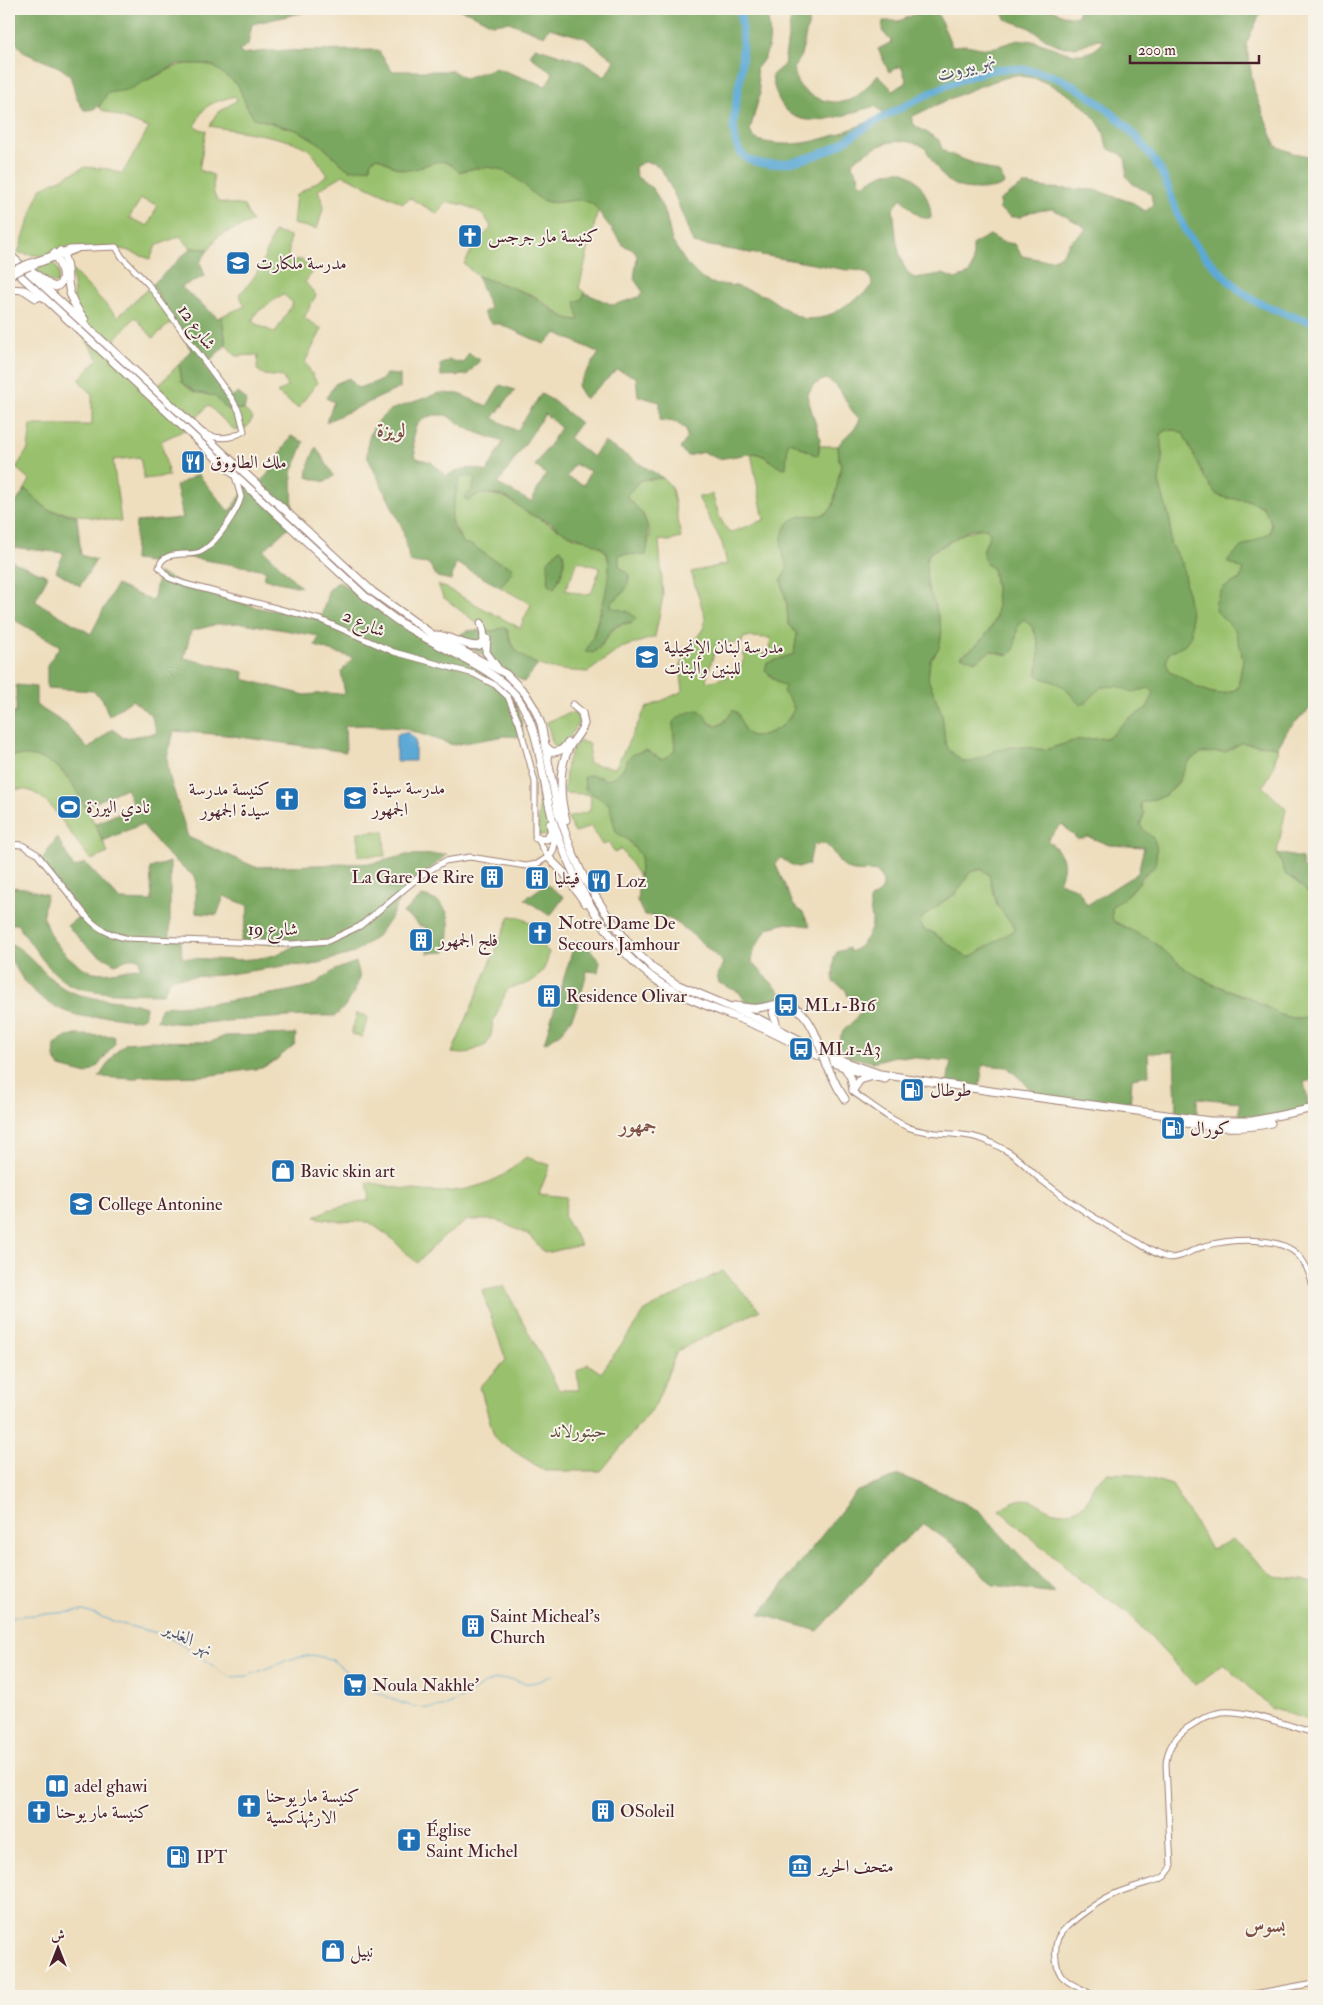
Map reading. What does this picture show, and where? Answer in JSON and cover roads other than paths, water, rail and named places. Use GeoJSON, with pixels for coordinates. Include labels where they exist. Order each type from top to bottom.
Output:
{"type":"FeatureCollection","features":[{"type":"Feature","properties":{"kind":"highway"},"geometry":{"type":"LineString","coordinates":[[9,254],[47,283],[56,287],[62,283],[58,254]]}},
{"type":"Feature","properties":{"kind":"highway"},"geometry":{"type":"LineString","coordinates":[[9,254],[373,592],[433,635],[499,670],[514,681],[530,699],[541,724],[558,812],[585,880],[606,914],[633,949],[648,964],[676,984],[777,1027],[835,1058],[872,1072],[991,1091],[1210,1121],[1252,1122],[1314,1110]]}},
{"type":"Feature","properties":{"kind":"highway"},"geometry":{"type":"LineString","coordinates":[[58,254],[72,300],[88,328]]}},
{"type":"Feature","properties":{"kind":"highway"},"geometry":{"type":"LineString","coordinates":[[9,287],[14,282],[10,270]]}},
{"type":"Feature","properties":{"kind":"highway"},"geometry":{"type":"LineString","coordinates":[[10,270],[42,296],[374,603],[410,629],[494,676],[507,686],[521,703],[530,726],[554,825],[565,854],[592,910]]}},
{"type":"Feature","properties":{"kind":"highway"},"geometry":{"type":"LineString","coordinates":[[9,287],[22,290],[36,298],[42,296]]}},
{"type":"Feature","properties":{"kind":"highway"},"geometry":{"type":"LineString","coordinates":[[433,635],[443,635],[467,645],[476,646],[482,643],[484,638],[481,623],[488,634],[486,652],[499,670]]}},
{"type":"Feature","properties":{"kind":"highway"},"geometry":{"type":"LineString","coordinates":[[552,752],[563,749],[579,726],[579,716],[573,707],[582,713],[584,724],[568,750],[562,769],[563,807],[573,843],[574,854]]}},
{"type":"Feature","properties":{"kind":"highway"},"geometry":{"type":"LineString","coordinates":[[545,746],[552,752],[562,769]]}},
{"type":"Feature","properties":{"kind":"highway"},"geometry":{"type":"LineString","coordinates":[[547,799],[554,848],[548,856],[564,873],[579,896],[632,959],[662,984],[693,1000],[773,1033],[845,1068],[875,1078]]}},
{"type":"Feature","properties":{"kind":"highway"},"geometry":{"type":"LineString","coordinates":[[536,838],[547,839],[550,836],[551,829]]}},
{"type":"Feature","properties":{"kind":"highway"},"geometry":{"type":"LineString","coordinates":[[729,1007],[760,1008],[779,1004],[788,1005],[804,1015],[812,1025],[827,1066],[845,1099]]}},
{"type":"Feature","properties":{"kind":"highway"},"geometry":{"type":"LineString","coordinates":[[777,1027],[773,1012],[779,1004]]}},
{"type":"Feature","properties":{"kind":"highway"},"geometry":{"type":"LineString","coordinates":[[845,1068],[851,1078],[853,1090],[863,1078],[875,1078],[1208,1126],[1252,1127],[1314,1110]]}},
{"type":"Feature","properties":{"kind":"main road","name":"شارع 12"},"geometry":{"type":"LineString","coordinates":[[58,254],[86,247],[116,247],[122,257],[148,284],[232,399],[239,411],[244,431],[234,437],[219,438],[198,429]]}},
{"type":"Feature","properties":{"kind":"main road"},"geometry":{"type":"LineString","coordinates":[[10,270],[58,254]]}},
{"type":"Feature","properties":{"kind":"main road"},"geometry":{"type":"LineString","coordinates":[[235,476],[241,496],[250,490]]}},
{"type":"Feature","properties":{"kind":"main road","name":"شارع 2"},"geometry":{"type":"LineString","coordinates":[[241,496],[235,512],[210,544],[196,553],[166,557],[159,567],[162,572],[174,580],[210,592],[321,620],[394,652],[474,674],[495,685],[508,697],[533,775],[536,838]]}},
{"type":"Feature","properties":{"kind":"main road"},"geometry":{"type":"LineString","coordinates":[[536,838],[548,856]]}},
{"type":"Feature","properties":{"kind":"main road","name":"شارع 19"},"geometry":{"type":"LineString","coordinates":[[9,844],[22,845],[37,854],[95,926],[111,935],[132,938],[292,944],[328,941],[360,926],[416,879],[445,861],[470,857],[526,866],[537,864],[548,856]]}},
{"type":"Feature","properties":{"kind":"main road"},"geometry":{"type":"LineString","coordinates":[[853,1092],[911,1129],[936,1134],[972,1136],[1006,1150],[1083,1212],[1163,1256],[1176,1257],[1203,1246],[1249,1240],[1287,1248],[1295,1252],[1302,1261],[1314,1291]]}},
{"type":"Feature","properties":{"kind":"main road"},"geometry":{"type":"LineString","coordinates":[[1093,1996],[1069,1983],[1060,1974],[1056,1952],[1058,1938],[1067,1927],[1104,1899],[1123,1890],[1160,1879],[1171,1868],[1166,1764],[1167,1756],[1175,1738],[1201,1719],[1226,1711],[1260,1717],[1314,1733]]}},
{"type":"Feature","properties":{"kind":"main road"},"geometry":{"type":"LineString","coordinates":[[1243,1996],[1314,1983]]}},
{"type":"Feature","properties":{"kind":"water"},"geometry":{"type":"Polygon","coordinates":[[[399,733],[409,733],[415,739],[415,761],[396,761],[396,735],[399,735],[399,733]]]}},
{"type":"Feature","properties":{"kind":"waterway","name":"نهر بيروت"},"geometry":{"type":"LineString","coordinates":[[740,9],[742,57],[734,128],[737,146],[744,156],[756,162],[770,164],[803,160],[832,149],[875,122],[955,82],[992,70],[1015,69],[1039,72],[1072,85],[1093,98],[1124,124],[1158,166],[1188,234],[1225,277],[1259,303],[1292,316],[1314,322]]}},
{"type":"Feature","properties":{"kind":"waterway","name":"نهر الغدير"},"geometry":{"type":"LineString","coordinates":[[9,1618],[84,1611],[125,1625],[161,1634],[203,1658],[231,1677],[247,1676],[291,1659],[312,1655],[331,1659],[348,1673]]}},
{"type":"Feature","properties":{"kind":"waterway","name":"نهر الغدير"},"geometry":{"type":"LineString","coordinates":[[352,1676],[375,1691],[401,1703],[429,1708],[442,1707],[456,1702],[485,1684],[496,1680],[507,1679],[529,1683],[552,1675]]}},
{"type":"Feature","properties":{"kind":"place","name":"كنيسة مار جرجس"},"geometry":{"type":"Point","coordinates":[470,236]}},
{"type":"Feature","properties":{"kind":"place","name":"مدرسة ملكارت"},"geometry":{"type":"Point","coordinates":[238,263]}},
{"type":"Feature","properties":{"kind":"place","name":"ملك الطاووق"},"geometry":{"type":"Point","coordinates":[193,462]}},
{"type":"Feature","properties":{"kind":"place","name":"مدرسة لبنان الإنجيلية للبنين والبنات"},"geometry":{"type":"Point","coordinates":[647,657]}},
{"type":"Feature","properties":{"kind":"place","name":"مدرسة سيدة الجمهور"},"geometry":{"type":"Point","coordinates":[355,798]}},
{"type":"Feature","properties":{"kind":"place","name":"كنيسة مدرسة سيدة الجمهور"},"geometry":{"type":"Point","coordinates":[287,799]}},
{"type":"Feature","properties":{"kind":"place","name":"نادي اليرزة"},"geometry":{"type":"Point","coordinates":[69,807]}},
{"type":"Feature","properties":{"kind":"place","name":"La Gare De Rire"},"geometry":{"type":"Point","coordinates":[492,877]}},
{"type":"Feature","properties":{"kind":"place","name":"فيتليا"},"geometry":{"type":"Point","coordinates":[537,878]}},
{"type":"Feature","properties":{"kind":"place","name":"Loz"},"geometry":{"type":"Point","coordinates":[599,881]}},
{"type":"Feature","properties":{"kind":"place","name":"Notre Dame De Secours Jamhour"},"geometry":{"type":"Point","coordinates":[540,933]}},
{"type":"Feature","properties":{"kind":"place","name":"فلج الجمهور"},"geometry":{"type":"Point","coordinates":[421,940]}},
{"type":"Feature","properties":{"kind":"place","name":"Residence Olivar"},"geometry":{"type":"Point","coordinates":[549,996]}},
{"type":"Feature","properties":{"kind":"place","name":"ML1-B16"},"geometry":{"type":"Point","coordinates":[786,1005]}},
{"type":"Feature","properties":{"kind":"place","name":"ML1-A3"},"geometry":{"type":"Point","coordinates":[801,1049]}},
{"type":"Feature","properties":{"kind":"place","name":"طوطال"},"geometry":{"type":"Point","coordinates":[912,1090]}},
{"type":"Feature","properties":{"kind":"place","name":"كورال"},"geometry":{"type":"Point","coordinates":[1173,1128]}},
{"type":"Feature","properties":{"kind":"place","name":"Bavic skin art"},"geometry":{"type":"Point","coordinates":[283,1171]}},
{"type":"Feature","properties":{"kind":"place","name":"College Antonine"},"geometry":{"type":"Point","coordinates":[81,1204]}},
{"type":"Feature","properties":{"kind":"place","name":"Saint Micheal's Church"},"geometry":{"type":"Point","coordinates":[473,1626]}},
{"type":"Feature","properties":{"kind":"place","name":"Noula Nakhle'"},"geometry":{"type":"Point","coordinates":[355,1685]}},
{"type":"Feature","properties":{"kind":"place","name":"adel ghawi"},"geometry":{"type":"Point","coordinates":[57,1786]}},
{"type":"Feature","properties":{"kind":"place","name":"كنيسة مار يوحنا الارثهذكسية"},"geometry":{"type":"Point","coordinates":[249,1806]}},
{"type":"Feature","properties":{"kind":"place","name":"OSoleil"},"geometry":{"type":"Point","coordinates":[603,1811]}},
{"type":"Feature","properties":{"kind":"place","name":"كنيسة مار يوحنا"},"geometry":{"type":"Point","coordinates":[39,1812]}},
{"type":"Feature","properties":{"kind":"place","name":"Église Saint Michel"},"geometry":{"type":"Point","coordinates":[409,1840]}},
{"type":"Feature","properties":{"kind":"place","name":"IPT"},"geometry":{"type":"Point","coordinates":[178,1857]}},
{"type":"Feature","properties":{"kind":"place","name":"متحف الحرير"},"geometry":{"type":"Point","coordinates":[800,1866]}},
{"type":"Feature","properties":{"kind":"place","name":"نبيل"},"geometry":{"type":"Point","coordinates":[333,1951]}},
{"type":"Feature","properties":{"kind":"district","name":"لويزة"},"geometry":{"type":"Point","coordinates":[391,430]}},
{"type":"Feature","properties":{"kind":"district","name":"جمهور"},"geometry":{"type":"Point","coordinates":[638,1125]}},
{"type":"Feature","properties":{"kind":"district","name":"بسوس"},"geometry":{"type":"Point","coordinates":[1265,1925]}},
{"type":"Feature","properties":{"kind":"park label","name":"حبتورلاند"},"geometry":{"type":"Point","coordinates":[578,1431]}}]}
